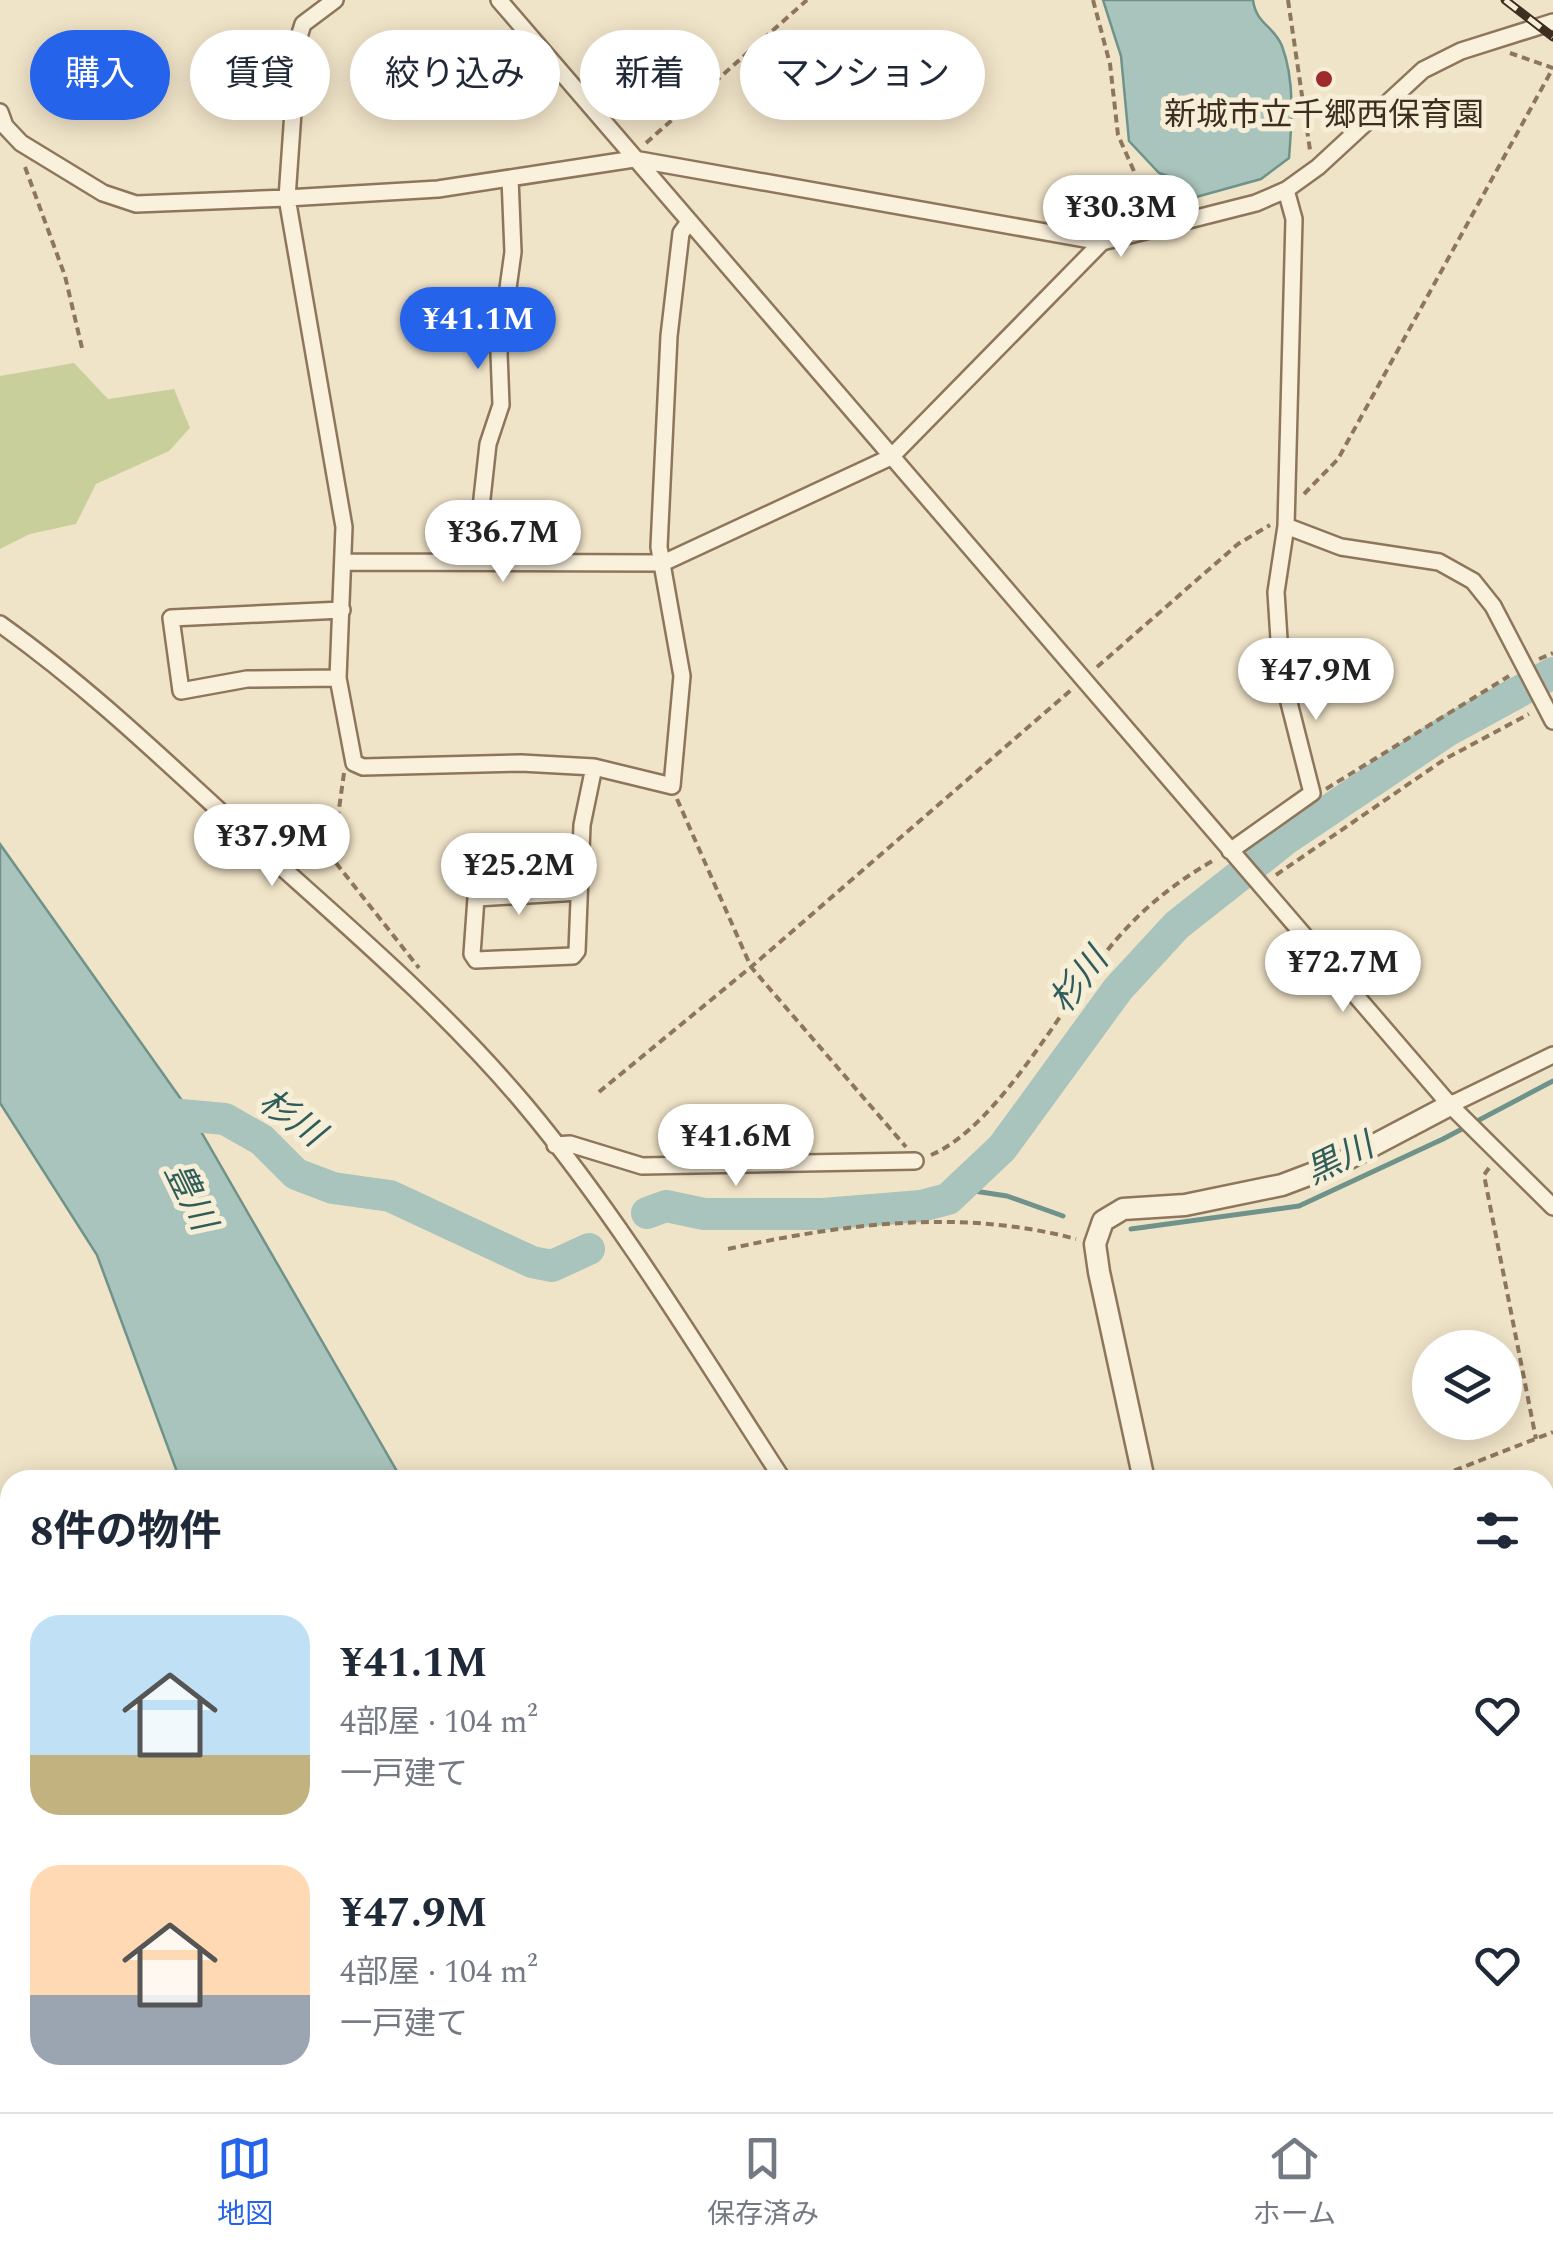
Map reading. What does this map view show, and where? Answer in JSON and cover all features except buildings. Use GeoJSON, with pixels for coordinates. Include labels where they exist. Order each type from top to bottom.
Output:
{"type":"FeatureCollection","features":[{"type":"Feature","properties":{"kind":"street"},"geometry":{"type":"LineString","coordinates":[[335,0],[303,24],[298,40],[287,198],[344,527],[338,678],[354,763],[362,767],[522,763],[594,768],[672,786],[682,676],[659,548],[669,336],[681,233],[689,222]]}},
{"type":"Feature","properties":{"kind":"street"},"geometry":{"type":"LineString","coordinates":[[499,0],[1454,1110],[1553,1207]]}},
{"type":"Feature","properties":{"kind":"street"},"geometry":{"type":"LineString","coordinates":[[2,122],[21,143],[104,193],[157,207],[227,198],[438,189],[634,158],[1102,242],[1256,203],[1286,190],[1318,167],[1423,70],[1461,52],[1553,22]]}},
{"type":"Feature","properties":{"kind":"street"},"geometry":{"type":"LineString","coordinates":[[475,562],[488,444],[501,405],[500,342],[512,252],[510,178]]}},
{"type":"Feature","properties":{"kind":"street"},"geometry":{"type":"LineString","coordinates":[[1233,854],[1312,793],[1281,672],[1276,592],[1286,526],[1294,219],[1286,190]]}},
{"type":"Feature","properties":{"kind":"street"},"geometry":{"type":"LineString","coordinates":[[345,562],[662,562],[891,457],[1098,251],[1102,242]]}},
{"type":"Feature","properties":{"kind":"street"},"geometry":{"type":"LineString","coordinates":[[1286,526],[1341,548],[1453,567],[1473,580],[1493,606],[1548,710]]}},
{"type":"Feature","properties":{"kind":"street"},"geometry":{"type":"LineString","coordinates":[[338,678],[247,679],[181,691],[171,618],[342,610]]}},
{"type":"Feature","properties":{"kind":"street"},"geometry":{"type":"LineString","coordinates":[[0,624],[67,672],[154,746],[389,963],[490,1066],[554,1145],[648,1275],[776,1470]]}},
{"type":"Feature","properties":{"kind":"street"},"geometry":{"type":"LineString","coordinates":[[579,892],[476,898],[472,954],[476,960],[574,956],[579,892],[582,825],[594,768]]}},
{"type":"Feature","properties":{"kind":"street"},"geometry":{"type":"LineString","coordinates":[[1142,1470],[1095,1244],[1103,1220],[1123,1209],[1185,1205],[1282,1185],[1340,1163],[1454,1110],[1553,1055]]}},
{"type":"Feature","properties":{"kind":"street"},"geometry":{"type":"LineString","coordinates":[[554,1145],[570,1144],[642,1166],[915,1161]]}},
{"type":"Feature","properties":{"kind":"path"},"geometry":{"type":"LineString","coordinates":[[634,158],[806,0]]}},
{"type":"Feature","properties":{"kind":"path"},"geometry":{"type":"LineString","coordinates":[[1093,0],[1110,64],[1118,135],[1137,178],[1134,231]]}},
{"type":"Feature","properties":{"kind":"path"},"geometry":{"type":"LineString","coordinates":[[1288,0],[1311,159],[1318,167]]}},
{"type":"Feature","properties":{"kind":"path"},"geometry":{"type":"LineString","coordinates":[[1286,502],[1302,496],[1338,459],[1553,68],[1507,52]]}},
{"type":"Feature","properties":{"kind":"path"},"geometry":{"type":"LineString","coordinates":[[21,143],[19,150],[66,276],[82,348]]}},
{"type":"Feature","properties":{"kind":"path"},"geometry":{"type":"LineString","coordinates":[[599,1092],[751,967],[1238,544],[1268,524],[1286,526]]}},
{"type":"Feature","properties":{"kind":"path"},"geometry":{"type":"LineString","coordinates":[[1312,793],[1325,790],[1527,669]]}},
{"type":"Feature","properties":{"kind":"path"},"geometry":{"type":"LineString","coordinates":[[1264,888],[1271,878],[1342,826],[1445,759],[1508,723],[1548,710]]}},
{"type":"Feature","properties":{"kind":"path"},"geometry":{"type":"LineString","coordinates":[[354,763],[342,780],[333,852],[336,863],[426,977]]}},
{"type":"Feature","properties":{"kind":"path"},"geometry":{"type":"LineString","coordinates":[[672,786],[751,967],[915,1161],[946,1148],[977,1121],[1144,909],[1190,873],[1233,854]]}},
{"type":"Feature","properties":{"kind":"path"},"geometry":{"type":"LineString","coordinates":[[1499,1158],[1484,1174],[1536,1439]]}},
{"type":"Feature","properties":{"kind":"path"},"geometry":{"type":"LineString","coordinates":[[728,1249],[806,1232],[918,1220],[1001,1224],[1095,1244]]}},
{"type":"Feature","properties":{"kind":"path"},"geometry":{"type":"LineString","coordinates":[[1456,1470],[1553,1432]]}},
{"type":"Feature","properties":{"kind":"green space"},"geometry":{"type":"Polygon","coordinates":[[[74,363],[108,399],[174,389],[190,428],[169,451],[96,484],[76,524],[30,534],[0,549],[0,376],[74,363]]]}},
{"type":"Feature","properties":{"kind":"water"},"geometry":{"type":"Polygon","coordinates":[[[1103,0],[1253,0],[1258,14],[1279,39],[1286,59],[1292,101],[1289,158],[1261,179],[1182,201],[1179,180],[1159,173],[1129,141],[1121,56],[1103,0]]]}},
{"type":"Feature","properties":{"kind":"water","name":"豊川"},"geometry":{"type":"Polygon","coordinates":[[[0,844],[188,1109],[396,1470],[176,1470],[97,1255],[0,1103],[0,844]]]}},
{"type":"Feature","properties":{"kind":"waterway","name":"杉川"},"geometry":{"type":"LineString","coordinates":[[647,1213],[666,1206],[704,1214],[823,1214],[921,1206],[948,1199],[1002,1148],[1118,989],[1177,925],[1286,839],[1447,731],[1553,673]]}},
{"type":"Feature","properties":{"kind":"waterway","name":"黒川"},"geometry":{"type":"LineString","coordinates":[[1131,1229],[1299,1206],[1443,1139],[1553,1081]]}},
{"type":"Feature","properties":{"kind":"waterway","name":"杉川"},"geometry":{"type":"LineString","coordinates":[[148,1112],[225,1119],[262,1140],[296,1174],[333,1188],[390,1196],[532,1262],[552,1266],[589,1249]]}},
{"type":"Feature","properties":{"kind":"waterway","name":"黒川"},"geometry":{"type":"LineString","coordinates":[[961,1189],[1007,1196],[1063,1216]]}},
{"type":"Feature","properties":{"kind":"railway"},"geometry":{"type":"LineString","coordinates":[[1505,0],[1553,37]]}},
{"type":"Feature","properties":{"kind":"place","name":"新城市立千郷西保育園"},"geometry":{"type":"Point","coordinates":[1324,79]}}]}
